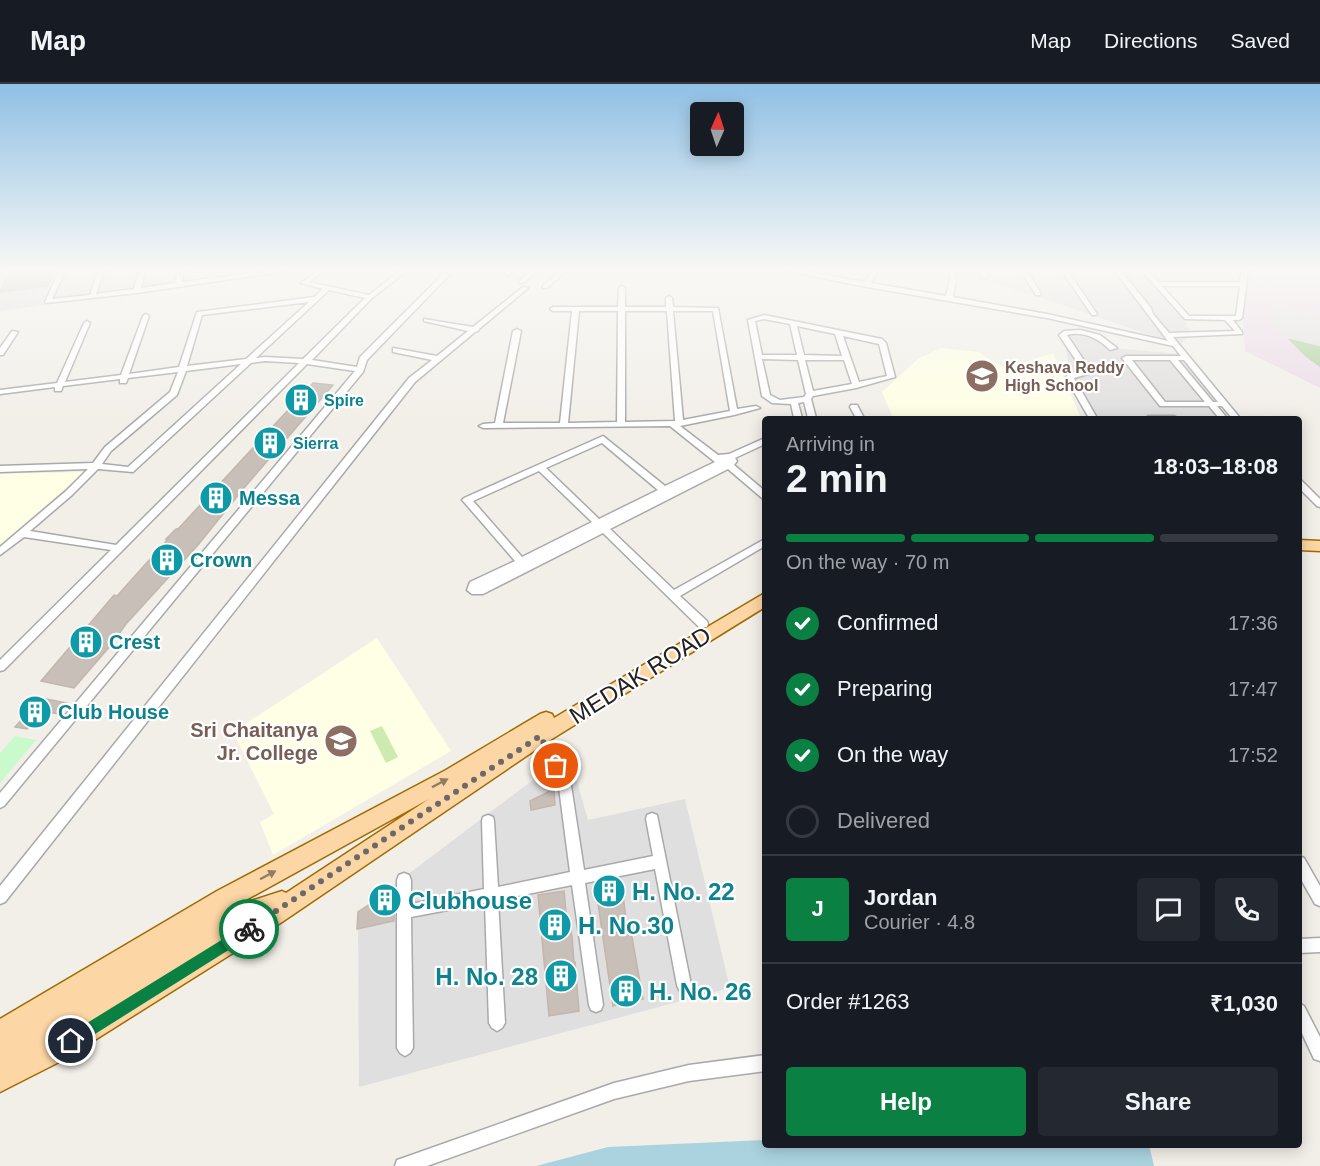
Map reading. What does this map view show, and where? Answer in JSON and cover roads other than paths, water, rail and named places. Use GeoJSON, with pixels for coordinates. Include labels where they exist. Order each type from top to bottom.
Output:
{"type":"FeatureCollection","features":[{"type":"Feature","properties":{"kind":"main road"},"geometry":{"type":"LineString","coordinates":[[1302,538],[1320,538]]}},
{"type":"Feature","properties":{"kind":"main road"},"geometry":{"type":"LineString","coordinates":[[1302,545],[1320,546]]}},
{"type":"Feature","properties":{"kind":"main road","name":"MEDAK ROAD"},"geometry":{"type":"LineString","coordinates":[[0,1032],[236,892],[453,776],[762,589]]}},
{"type":"Feature","properties":{"kind":"main road","name":"MEDAK ROAD"},"geometry":{"type":"LineString","coordinates":[[0,1080],[54,1051],[299,897],[540,736],[762,600]]}},
{"type":"Feature","properties":{"kind":"main road"},"geometry":{"type":"LineString","coordinates":[[0,1048],[198,930],[236,892]]}},
{"type":"Feature","properties":{"kind":"main road"},"geometry":{"type":"LineString","coordinates":[[0,1063],[89,1015],[250,912],[299,897]]}},
{"type":"Feature","properties":{"kind":"street"},"geometry":{"type":"LineString","coordinates":[[124,379],[144,321]]}},
{"type":"Feature","properties":{"kind":"street"},"geometry":{"type":"LineString","coordinates":[[0,552],[96,466],[108,449],[174,393],[197,321]]}},
{"type":"Feature","properties":{"kind":"street"},"geometry":{"type":"LineString","coordinates":[[0,469],[96,466],[130,470],[292,321]]}},
{"type":"Feature","properties":{"kind":"street"},"geometry":{"type":"LineString","coordinates":[[0,667],[346,321]]}},
{"type":"Feature","properties":{"kind":"street"},"geometry":{"type":"LineString","coordinates":[[0,801],[360,370],[363,359],[400,321]]}},
{"type":"Feature","properties":{"kind":"street"},"geometry":{"type":"LineString","coordinates":[[433,321],[476,330]]}},
{"type":"Feature","properties":{"kind":"street"},"geometry":{"type":"LineString","coordinates":[[0,897],[412,380],[485,321]]}},
{"type":"Feature","properties":{"kind":"street"},"geometry":{"type":"LineString","coordinates":[[564,425],[575,321]]}},
{"type":"Feature","properties":{"kind":"street"},"geometry":{"type":"LineString","coordinates":[[621,425],[622,321]]}},
{"type":"Feature","properties":{"kind":"street"},"geometry":{"type":"LineString","coordinates":[[671,321],[678,424],[762,486]]}},
{"type":"Feature","properties":{"kind":"street"},"geometry":{"type":"LineString","coordinates":[[720,321],[734,413]]}},
{"type":"Feature","properties":{"kind":"street"},"geometry":{"type":"LineString","coordinates":[[752,321],[766,396],[773,401],[794,401],[891,377],[882,343],[786,321]]}},
{"type":"Feature","properties":{"kind":"street"},"geometry":{"type":"LineString","coordinates":[[1074,321],[1173,344]]}},
{"type":"Feature","properties":{"kind":"street"},"geometry":{"type":"LineString","coordinates":[[1156,321],[1234,416]]}},
{"type":"Feature","properties":{"kind":"street"},"geometry":{"type":"LineString","coordinates":[[1166,335],[1240,333],[1230,321]]}},
{"type":"Feature","properties":{"kind":"street"},"geometry":{"type":"LineString","coordinates":[[793,323],[812,416]]}},
{"type":"Feature","properties":{"kind":"street"},"geometry":{"type":"LineString","coordinates":[[59,388],[87,324]]}},
{"type":"Feature","properties":{"kind":"street"},"geometry":{"type":"LineString","coordinates":[[499,425],[517,331]]}},
{"type":"Feature","properties":{"kind":"street"},"geometry":{"type":"LineString","coordinates":[[0,353],[14,332]]}},
{"type":"Feature","properties":{"kind":"street"},"geometry":{"type":"LineString","coordinates":[[838,332],[856,386]]}},
{"type":"Feature","properties":{"kind":"street"},"geometry":{"type":"LineString","coordinates":[[1092,416],[1070,378],[1071,375],[1085,372],[1085,368],[1064,335],[1066,332],[1093,333],[1113,348]]}},
{"type":"Feature","properties":{"kind":"street"},"geometry":{"type":"LineString","coordinates":[[396,350],[439,359]]}},
{"type":"Feature","properties":{"kind":"street"},"geometry":{"type":"LineString","coordinates":[[758,357],[847,358]]}},
{"type":"Feature","properties":{"kind":"street"},"geometry":{"type":"LineString","coordinates":[[1173,416],[1126,358],[1184,358]]}},
{"type":"Feature","properties":{"kind":"street"},"geometry":{"type":"LineString","coordinates":[[1172,358],[1221,416]]}},
{"type":"Feature","properties":{"kind":"street"},"geometry":{"type":"LineString","coordinates":[[0,398],[247,363],[307,361],[360,370]]}},
{"type":"Feature","properties":{"kind":"street"},"geometry":{"type":"LineString","coordinates":[[0,392],[59,388]]}},
{"type":"Feature","properties":{"kind":"street"},"geometry":{"type":"LineString","coordinates":[[794,401],[798,416]]}},
{"type":"Feature","properties":{"kind":"street"},"geometry":{"type":"LineString","coordinates":[[1163,405],[1223,404]]}},
{"type":"Feature","properties":{"kind":"street"},"geometry":{"type":"LineString","coordinates":[[854,407],[859,416]]}},
{"type":"Feature","properties":{"kind":"street"},"geometry":{"type":"LineString","coordinates":[[483,426],[678,424],[756,408]]}},
{"type":"Feature","properties":{"kind":"street"},"geometry":{"type":"LineString","coordinates":[[524,564],[467,500],[603,439],[667,493]]}},
{"type":"Feature","properties":{"kind":"street"},"geometry":{"type":"LineString","coordinates":[[524,564],[479,591],[472,590],[474,585],[603,526],[762,443]]}},
{"type":"Feature","properties":{"kind":"street"},"geometry":{"type":"LineString","coordinates":[[727,462],[762,450]]}},
{"type":"Feature","properties":{"kind":"street"},"geometry":{"type":"LineString","coordinates":[[727,462],[762,493]]}},
{"type":"Feature","properties":{"kind":"street"},"geometry":{"type":"LineString","coordinates":[[540,467],[703,624]]}},
{"type":"Feature","properties":{"kind":"street"},"geometry":{"type":"LineString","coordinates":[[1302,486],[1320,504]]}},
{"type":"Feature","properties":{"kind":"street"},"geometry":{"type":"LineString","coordinates":[[21,533],[117,548]]}},
{"type":"Feature","properties":{"kind":"street"},"geometry":{"type":"LineString","coordinates":[[673,596],[762,545]]}},
{"type":"Feature","properties":{"kind":"street"},"geometry":{"type":"LineString","coordinates":[[540,736],[564,779],[596,1005]]}},
{"type":"Feature","properties":{"kind":"street"},"geometry":{"type":"LineString","coordinates":[[652,819],[684,985]]}},
{"type":"Feature","properties":{"kind":"street"},"geometry":{"type":"LineString","coordinates":[[488,821],[497,1023]]}},
{"type":"Feature","properties":{"kind":"street"},"geometry":{"type":"LineString","coordinates":[[404,912],[660,861]]}},
{"type":"Feature","properties":{"kind":"street"},"geometry":{"type":"LineString","coordinates":[[1302,868],[1320,899]]}},
{"type":"Feature","properties":{"kind":"street"},"geometry":{"type":"LineString","coordinates":[[404,880],[405,1048]]}},
{"type":"Feature","properties":{"kind":"street"},"geometry":{"type":"LineString","coordinates":[[1302,945],[1320,945]]}},
{"type":"Feature","properties":{"kind":"street"},"geometry":{"type":"LineString","coordinates":[[1302,1017],[1320,1053]]}},
{"type":"Feature","properties":{"kind":"street"},"geometry":{"type":"LineString","coordinates":[[404,1166],[614,1091],[689,1073],[762,1063]]}},
{"type":"Feature","properties":{"kind":"water"},"geometry":{"type":"Polygon","coordinates":[[[762,1140],[762,1148],[1150,1148],[1154,1166],[536,1166],[608,1147],[762,1140]]]}},
{"type":"Feature","properties":{"kind":"place","name":"Keshava Reddy High School"},"geometry":{"type":"Point","coordinates":[982,376]}},
{"type":"Feature","properties":{"kind":"place","name":"Spire"},"geometry":{"type":"Point","coordinates":[301,400]}},
{"type":"Feature","properties":{"kind":"place","name":"Sierra"},"geometry":{"type":"Point","coordinates":[270,443]}},
{"type":"Feature","properties":{"kind":"place","name":"Messa"},"geometry":{"type":"Point","coordinates":[216,498]}},
{"type":"Feature","properties":{"kind":"place","name":"Crown"},"geometry":{"type":"Point","coordinates":[167,560]}},
{"type":"Feature","properties":{"kind":"place","name":"Crest"},"geometry":{"type":"Point","coordinates":[86,642]}},
{"type":"Feature","properties":{"kind":"place","name":"Club House"},"geometry":{"type":"Point","coordinates":[35,712]}},
{"type":"Feature","properties":{"kind":"place","name":"Sri Chaitanya Jr. College"},"geometry":{"type":"Point","coordinates":[341,741]}},
{"type":"Feature","properties":{"kind":"place","name":"H. No. 22"},"geometry":{"type":"Point","coordinates":[609,891]}},
{"type":"Feature","properties":{"kind":"place","name":"Clubhouse"},"geometry":{"type":"Point","coordinates":[385,900]}},
{"type":"Feature","properties":{"kind":"place","name":"H. No.30"},"geometry":{"type":"Point","coordinates":[555,925]}},
{"type":"Feature","properties":{"kind":"place","name":"H. No. 28"},"geometry":{"type":"Point","coordinates":[561,976]}},
{"type":"Feature","properties":{"kind":"place","name":"H. No. 26"},"geometry":{"type":"Point","coordinates":[626,991]}}]}
